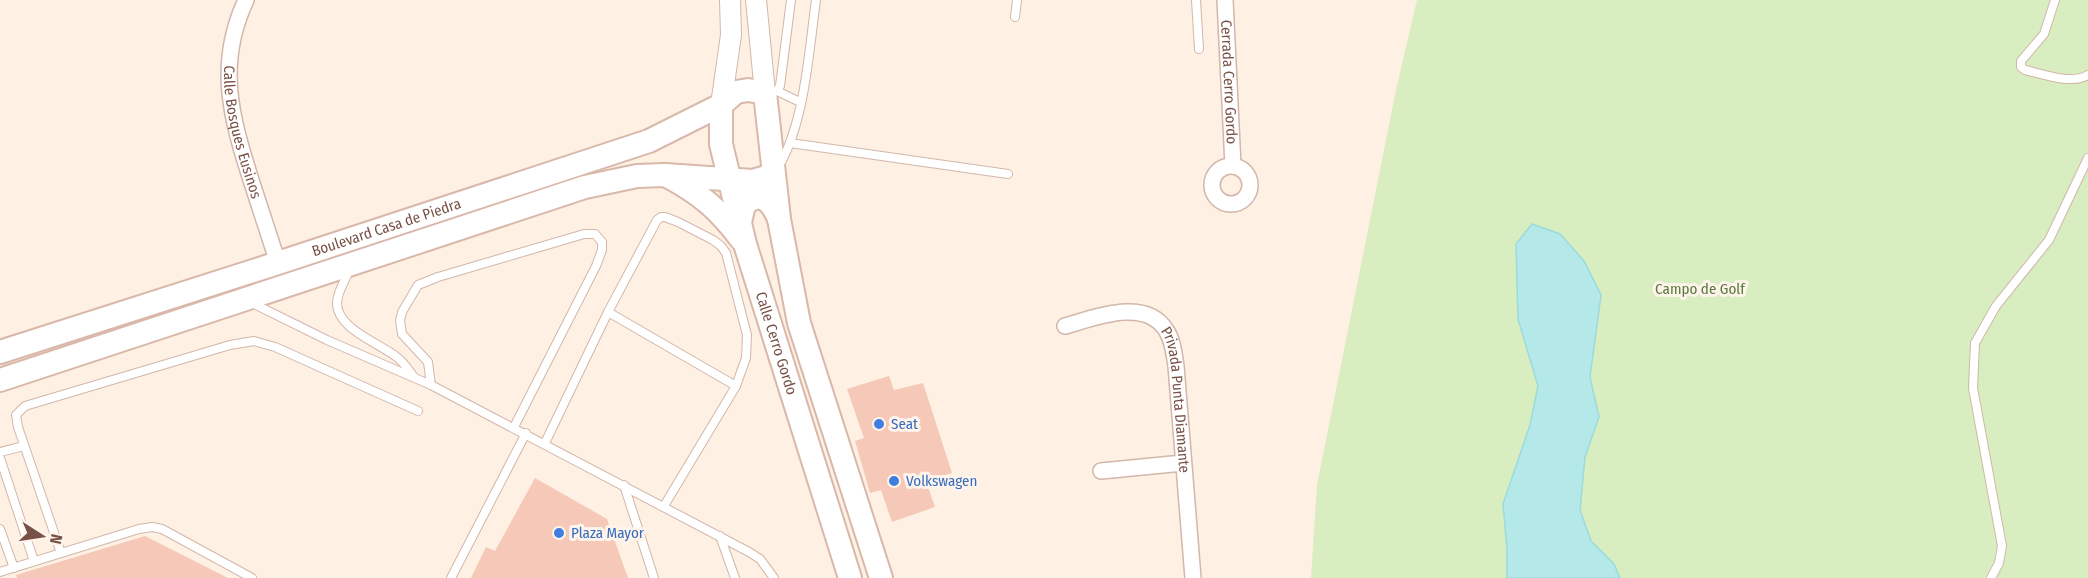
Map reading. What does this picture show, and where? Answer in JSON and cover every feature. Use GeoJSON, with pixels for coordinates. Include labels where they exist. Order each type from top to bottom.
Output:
{"type":"FeatureCollection","features":[{"type":"Feature","properties":{"kind":"main road","name":"Boulevard Casa de Piedra"},"geometry":{"type":"LineString","coordinates":[[0,352],[649,141],[721,105],[732,94],[742,90],[771,92]]}},
{"type":"Feature","properties":{"kind":"main road","name":"Calle Cerro Gordo"},"geometry":{"type":"LineString","coordinates":[[771,92],[773,172],[779,219],[800,323],[881,578]]}},
{"type":"Feature","properties":{"kind":"main road","name":"Calle Cerro Gordo"},"geometry":{"type":"LineString","coordinates":[[721,105],[721,144],[745,244],[850,578]]}},
{"type":"Feature","properties":{"kind":"main road","name":"Boulevard Casa de Piedra"},"geometry":{"type":"LineString","coordinates":[[0,380],[585,187],[638,176],[665,174],[753,181],[773,172]]}},
{"type":"Feature","properties":{"kind":"main road"},"geometry":{"type":"LineString","coordinates":[[665,174],[692,189],[714,207],[724,216],[745,244]]}},
{"type":"Feature","properties":{"kind":"main road"},"geometry":{"type":"LineString","coordinates":[[740,222],[744,205],[753,198],[768,201],[775,208],[779,219]]}},
{"type":"Feature","properties":{"kind":"main road"},"geometry":{"type":"LineString","coordinates":[[77,328],[83,351]]}},
{"type":"Feature","properties":{"kind":"street","name":"Calle Bosques Eusinos"},"geometry":{"type":"LineString","coordinates":[[246,0],[232,42],[229,98],[236,130],[278,263]]}},
{"type":"Feature","properties":{"kind":"street"},"geometry":{"type":"LineString","coordinates":[[721,105],[731,35],[730,0]]}},
{"type":"Feature","properties":{"kind":"street"},"geometry":{"type":"LineString","coordinates":[[756,0],[771,92]]}},
{"type":"Feature","properties":{"kind":"street","name":"Cerrada Cerro Gordo"},"geometry":{"type":"LineString","coordinates":[[1225,0],[1233,166]]}},
{"type":"Feature","properties":{"kind":"street","name":"Privada Punta Diamante"},"geometry":{"type":"LineString","coordinates":[[1065,326],[1101,316],[1133,312],[1146,314],[1157,320],[1166,330],[1173,345],[1176,366],[1193,578]]}},
{"type":"Feature","properties":{"kind":"street"},"geometry":{"type":"LineString","coordinates":[[1101,471],[1183,463]]}},
{"type":"Feature","properties":{"kind":"lane"},"geometry":{"type":"LineString","coordinates":[[771,92],[780,86],[791,0]]}},
{"type":"Feature","properties":{"kind":"lane"},"geometry":{"type":"LineString","coordinates":[[773,172],[790,143],[800,102],[816,0]]}},
{"type":"Feature","properties":{"kind":"lane"},"geometry":{"type":"LineString","coordinates":[[1015,17],[1017,0]]}},
{"type":"Feature","properties":{"kind":"lane"},"geometry":{"type":"LineString","coordinates":[[1196,0],[1198,49]]}},
{"type":"Feature","properties":{"kind":"lane"},"geometry":{"type":"LineString","coordinates":[[2055,0],[2044,34],[2021,61],[2021,67],[2056,77],[2080,80],[2088,75]]}},
{"type":"Feature","properties":{"kind":"lane"},"geometry":{"type":"LineString","coordinates":[[771,92],[800,102]]}},
{"type":"Feature","properties":{"kind":"lane"},"geometry":{"type":"LineString","coordinates":[[790,143],[1008,174]]}},
{"type":"Feature","properties":{"kind":"lane"},"geometry":{"type":"LineString","coordinates":[[1991,578],[1999,563],[2002,546],[1973,388],[1975,343],[1996,306],[2049,240],[2088,158]]}},
{"type":"Feature","properties":{"kind":"lane"},"geometry":{"type":"LineString","coordinates":[[544,443],[652,227],[661,217],[671,218],[713,240],[726,253],[747,335],[746,358],[736,386],[663,506]]}},
{"type":"Feature","properties":{"kind":"lane"},"geometry":{"type":"LineString","coordinates":[[431,385],[428,362],[419,350],[406,340],[401,328],[402,312],[418,285],[584,234],[595,234],[602,242],[602,250],[596,266],[514,427]]}},
{"type":"Feature","properties":{"kind":"lane"},"geometry":{"type":"LineString","coordinates":[[353,263],[337,302],[343,320],[350,327],[396,356],[414,377]]}},
{"type":"Feature","properties":{"kind":"lane"},"geometry":{"type":"LineString","coordinates":[[244,299],[327,340],[431,385],[526,433],[749,552],[759,559],[774,578]]}},
{"type":"Feature","properties":{"kind":"lane"},"geometry":{"type":"LineString","coordinates":[[608,312],[736,386]]}},
{"type":"Feature","properties":{"kind":"lane"},"geometry":{"type":"LineString","coordinates":[[61,553],[16,421],[16,415],[25,406],[230,345],[254,341],[275,347],[418,411]]}},
{"type":"Feature","properties":{"kind":"lane"},"geometry":{"type":"LineString","coordinates":[[451,578],[526,433]]}},
{"type":"Feature","properties":{"kind":"lane"},"geometry":{"type":"LineString","coordinates":[[0,452],[24,446]]}},
{"type":"Feature","properties":{"kind":"lane"},"geometry":{"type":"LineString","coordinates":[[0,458],[2,474],[34,561]]}},
{"type":"Feature","properties":{"kind":"lane"},"geometry":{"type":"LineString","coordinates":[[624,485],[654,578]]}},
{"type":"Feature","properties":{"kind":"lane"},"geometry":{"type":"LineString","coordinates":[[0,572],[152,527],[162,529],[252,578]]}},
{"type":"Feature","properties":{"kind":"lane"},"geometry":{"type":"LineString","coordinates":[[0,529],[14,568]]}},
{"type":"Feature","properties":{"kind":"lane"},"geometry":{"type":"LineString","coordinates":[[720,536],[735,578]]}},
{"type":"Feature","properties":{"kind":"green space","name":"Campo de Golf"},"geometry":{"type":"Polygon","coordinates":[[[1417,0],[2088,0],[2088,578],[1311,578],[1317,485],[1396,90],[1417,0]]]}},
{"type":"Feature","properties":{"kind":"water"},"geometry":{"type":"Polygon","coordinates":[[[1532,224],[1560,234],[1584,261],[1601,295],[1590,377],[1599,417],[1585,457],[1580,510],[1591,541],[1614,564],[1620,578],[1507,578],[1503,504],[1530,425],[1538,386],[1518,319],[1516,244],[1532,224]]]}},
{"type":"Feature","properties":{"kind":"building"},"geometry":{"type":"Polygon","coordinates":[[[889,376],[894,390],[923,383],[952,473],[926,481],[935,507],[892,522],[881,490],[870,493],[855,441],[864,438],[847,389],[889,376]]]}},
{"type":"Feature","properties":{"kind":"building","name":"Plaza Mayor"},"geometry":{"type":"Polygon","coordinates":[[[535,478],[607,519],[628,578],[471,578],[486,547],[495,551],[535,478]]]}},
{"type":"Feature","properties":{"kind":"building"},"geometry":{"type":"Polygon","coordinates":[[[145,536],[228,578],[17,578],[16,575],[145,536]]]}},
{"type":"Feature","properties":{"kind":"place","name":"Seat"},"geometry":{"type":"Point","coordinates":[879,424]}},
{"type":"Feature","properties":{"kind":"place","name":"Volkswagen"},"geometry":{"type":"Point","coordinates":[894,481]}},
{"type":"Feature","properties":{"kind":"place","name":"Plaza Mayor"},"geometry":{"type":"Point","coordinates":[559,533]}}]}
